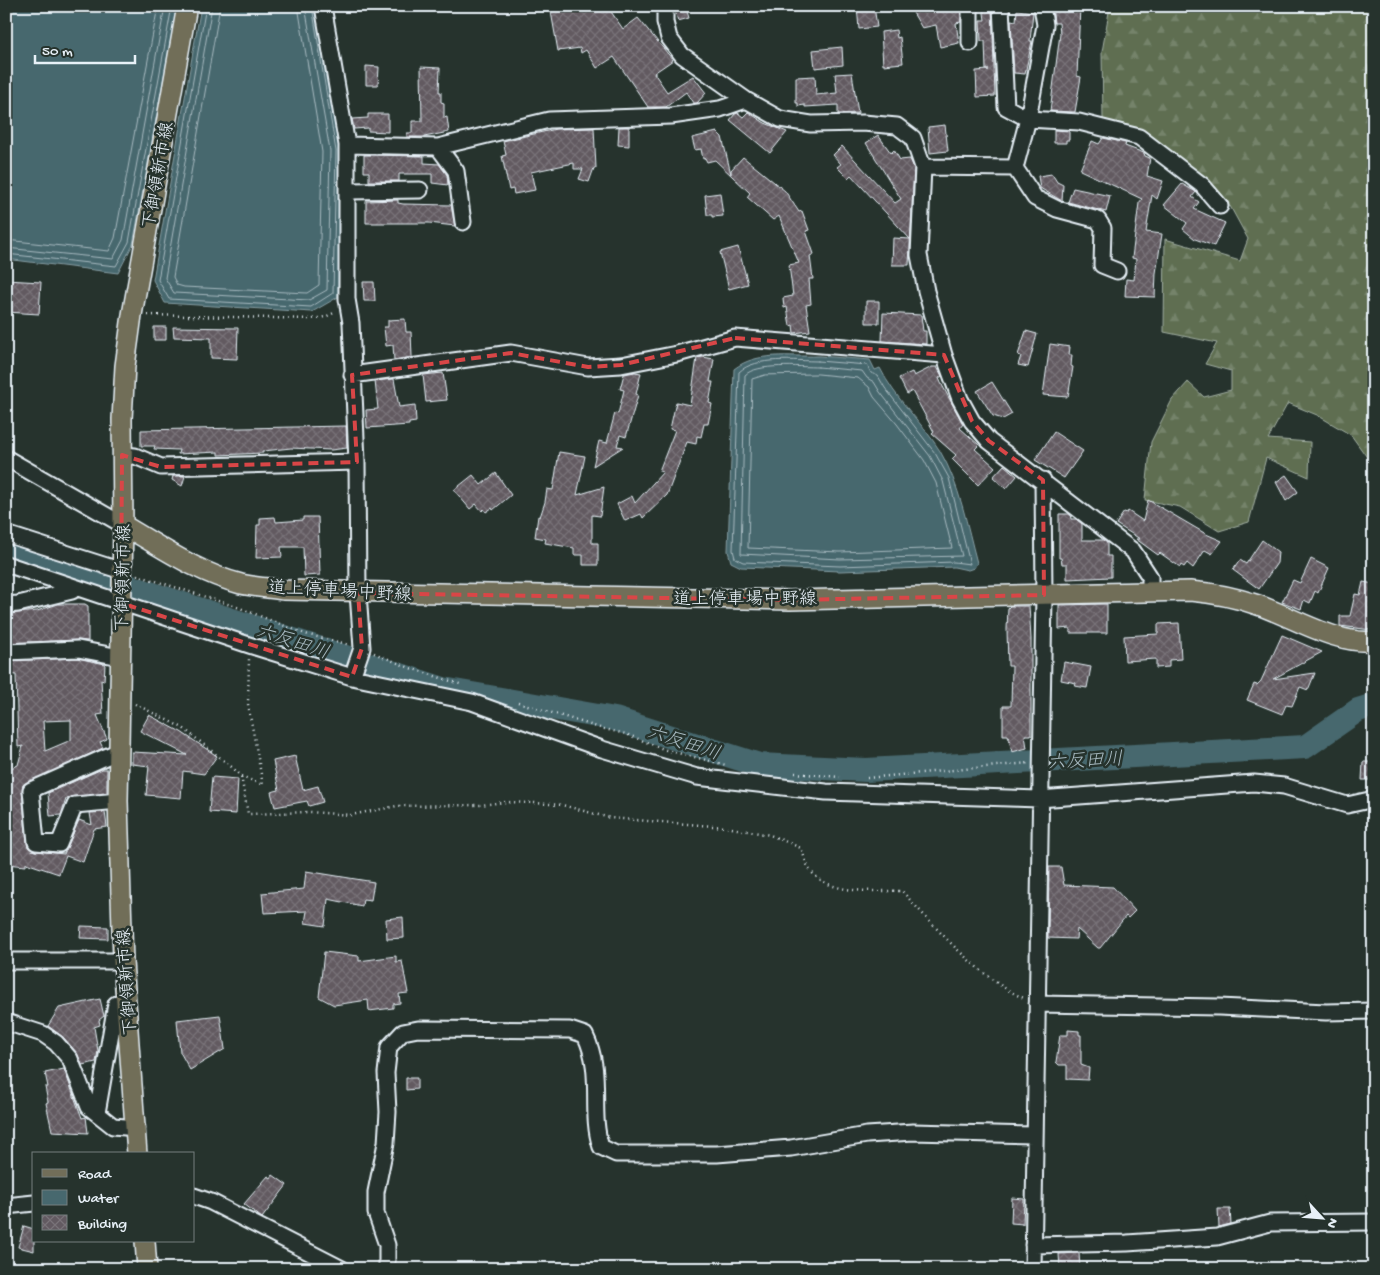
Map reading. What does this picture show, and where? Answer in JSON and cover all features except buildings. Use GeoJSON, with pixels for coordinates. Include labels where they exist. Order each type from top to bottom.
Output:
{"type":"FeatureCollection","features":[{"type":"Feature","properties":{"kind":"main road","name":"下御領新市線"},"geometry":{"type":"LineString","coordinates":[[137,1152],[123,961],[118,801],[123,525],[122,455],[125,366],[132,315],[187,6]]}},
{"type":"Feature","properties":{"kind":"main road","name":"道上停車場中野線"},"geometry":{"type":"LineString","coordinates":[[123,525],[182,560],[213,575],[242,584],[283,590],[358,593],[790,600],[1150,591],[1221,594],[1258,605],[1354,641],[1374,641]]}},
{"type":"Feature","properties":{"kind":"main road"},"geometry":{"type":"LineString","coordinates":[[145,1242],[147,1269]]}},
{"type":"Feature","properties":{"kind":"street"},"geometry":{"type":"LineString","coordinates":[[322,6],[347,145],[347,303],[351,323],[358,593],[362,648],[352,677]]}},
{"type":"Feature","properties":{"kind":"street"},"geometry":{"type":"LineString","coordinates":[[665,6],[665,22],[669,38],[682,55],[746,100],[780,119],[794,123],[897,126],[913,138],[923,166],[919,255],[926,291],[944,354],[960,398],[972,421],[989,441],[1133,550],[1150,577],[1150,591]]}},
{"type":"Feature","properties":{"kind":"street"},"geometry":{"type":"LineString","coordinates":[[970,6],[970,43]]}},
{"type":"Feature","properties":{"kind":"street"},"geometry":{"type":"LineString","coordinates":[[1001,6],[1006,107],[1028,118],[1079,122],[1139,137],[1202,185],[1220,206]]}},
{"type":"Feature","properties":{"kind":"street"},"geometry":{"type":"LineString","coordinates":[[1042,6],[1045,24],[1028,118],[1015,168],[1035,198],[1057,209],[1098,220],[1103,228],[1102,265],[1117,271]]}},
{"type":"Feature","properties":{"kind":"street"},"geometry":{"type":"LineString","coordinates":[[347,145],[438,147],[549,120],[671,116],[720,109],[746,100]]}},
{"type":"Feature","properties":{"kind":"street"},"geometry":{"type":"LineString","coordinates":[[438,147],[456,171],[463,222]]}},
{"type":"Feature","properties":{"kind":"street"},"geometry":{"type":"LineString","coordinates":[[923,166],[1015,168]]}},
{"type":"Feature","properties":{"kind":"street"},"geometry":{"type":"LineString","coordinates":[[348,191],[420,190]]}},
{"type":"Feature","properties":{"kind":"street"},"geometry":{"type":"LineString","coordinates":[[352,375],[511,353],[588,367],[621,365],[677,354],[735,338],[944,354]]}},
{"type":"Feature","properties":{"kind":"street"},"geometry":{"type":"LineString","coordinates":[[122,455],[135,456],[162,466],[356,462]]}},
{"type":"Feature","properties":{"kind":"street"},"geometry":{"type":"LineString","coordinates":[[6,458],[123,525]]}},
{"type":"Feature","properties":{"kind":"street"},"geometry":{"type":"LineString","coordinates":[[1033,1269],[1033,1135],[1044,595],[1043,480]]}},
{"type":"Feature","properties":{"kind":"street"},"geometry":{"type":"LineString","coordinates":[[6,534],[122,573]]}},
{"type":"Feature","properties":{"kind":"street"},"geometry":{"type":"LineString","coordinates":[[6,564],[74,587],[121,600],[249,645],[352,677],[472,702],[602,749],[697,777],[826,792],[1039,795],[1254,783],[1284,786],[1347,805],[1374,799]]}},
{"type":"Feature","properties":{"kind":"street"},"geometry":{"type":"LineString","coordinates":[[6,605],[18,604],[72,591],[74,587]]}},
{"type":"Feature","properties":{"kind":"street"},"geometry":{"type":"LineString","coordinates":[[6,652],[78,650],[120,658]]}},
{"type":"Feature","properties":{"kind":"street"},"geometry":{"type":"LineString","coordinates":[[118,801],[75,804],[59,844],[36,842],[31,790],[119,751]]}},
{"type":"Feature","properties":{"kind":"street"},"geometry":{"type":"LineString","coordinates":[[6,961],[123,961]]}},
{"type":"Feature","properties":{"kind":"street"},"geometry":{"type":"LineString","coordinates":[[97,1113],[116,1004],[126,999]]}},
{"type":"Feature","properties":{"kind":"street"},"geometry":{"type":"LineString","coordinates":[[1036,1004],[1219,1007],[1326,1012],[1374,1011]]}},
{"type":"Feature","properties":{"kind":"street"},"geometry":{"type":"LineString","coordinates":[[6,1022],[43,1034],[56,1043],[70,1059],[89,1107],[113,1126],[136,1128]]}},
{"type":"Feature","properties":{"kind":"street"},"geometry":{"type":"LineString","coordinates":[[387,1269],[387,1245],[376,1213],[376,1192],[386,1143],[388,1112],[386,1073],[389,1047],[403,1032],[418,1030],[570,1030],[585,1034],[591,1047],[597,1079],[598,1136],[601,1147],[616,1154],[717,1154],[791,1148],[867,1135],[913,1132],[1033,1135]]}},
{"type":"Feature","properties":{"kind":"street"},"geometry":{"type":"LineString","coordinates":[[195,1196],[211,1202],[342,1269]]}},
{"type":"Feature","properties":{"kind":"street"},"geometry":{"type":"LineString","coordinates":[[6,1206],[32,1203]]}},
{"type":"Feature","properties":{"kind":"street"},"geometry":{"type":"LineString","coordinates":[[1033,1245],[1127,1243],[1217,1237],[1270,1223],[1374,1222]]}},
{"type":"Feature","properties":{"kind":"path"},"geometry":{"type":"LineString","coordinates":[[132,315],[311,319],[335,313],[347,303]]}},
{"type":"Feature","properties":{"kind":"path"},"geometry":{"type":"LineString","coordinates":[[122,573],[240,608],[305,634],[362,648],[410,668],[467,686]]}},
{"type":"Feature","properties":{"kind":"path"},"geometry":{"type":"LineString","coordinates":[[119,700],[132,703],[182,728],[212,749],[241,776],[263,785],[248,704],[249,645]]}},
{"type":"Feature","properties":{"kind":"path"},"geometry":{"type":"LineString","coordinates":[[514,701],[600,728],[626,734],[666,750],[728,766]]}},
{"type":"Feature","properties":{"kind":"path"},"geometry":{"type":"LineString","coordinates":[[864,778],[1040,762]]}},
{"type":"Feature","properties":{"kind":"path"},"geometry":{"type":"LineString","coordinates":[[791,773],[846,778]]}},
{"type":"Feature","properties":{"kind":"path"},"geometry":{"type":"LineString","coordinates":[[241,776],[248,814],[310,812],[351,815],[397,806],[480,805],[506,802],[562,805],[610,818],[726,827],[770,835],[801,848],[810,869],[820,880],[850,889],[902,891],[932,924],[992,980],[1008,992],[1036,1004]]}},
{"type":"Feature","properties":{"kind":"highlighted area"},"geometry":{"type":"Polygon","coordinates":[[[735,338],[944,355],[972,421],[989,441],[1043,480],[1044,595],[790,600],[358,593],[362,648],[352,677],[121,603],[122,455],[161,467],[357,462],[352,375],[511,353],[588,367],[621,365],[735,338]]]}},
{"type":"Feature","properties":{"kind":"green space"},"geometry":{"type":"Polygon","coordinates":[[[1110,6],[1374,6],[1374,467],[1351,435],[1317,415],[1288,403],[1268,439],[1310,442],[1309,477],[1266,458],[1249,522],[1219,531],[1180,507],[1145,500],[1151,442],[1172,400],[1188,382],[1204,397],[1231,390],[1231,371],[1205,364],[1217,343],[1164,332],[1165,239],[1240,261],[1248,239],[1230,206],[1220,206],[1155,138],[1103,119],[1102,52],[1110,6]]]}},
{"type":"Feature","properties":{"kind":"water"},"geometry":{"type":"Polygon","coordinates":[[[6,6],[177,6],[133,244],[118,273],[6,259],[6,6]]]}},
{"type":"Feature","properties":{"kind":"water"},"geometry":{"type":"Polygon","coordinates":[[[201,6],[316,6],[341,150],[338,297],[312,312],[165,303],[153,280],[201,6]]]}},
{"type":"Feature","properties":{"kind":"water"},"geometry":{"type":"Polygon","coordinates":[[[818,356],[870,360],[875,370],[880,368],[893,390],[933,440],[947,464],[958,492],[977,563],[974,568],[968,570],[954,567],[840,571],[741,567],[731,562],[728,551],[734,369],[743,363],[763,357],[818,356]]]}},
{"type":"Feature","properties":{"kind":"waterway","name":"六反田川"},"geometry":{"type":"LineString","coordinates":[[6,546],[443,689],[615,719],[759,765],[866,770],[1305,747],[1358,710],[1374,705]]}}]}
